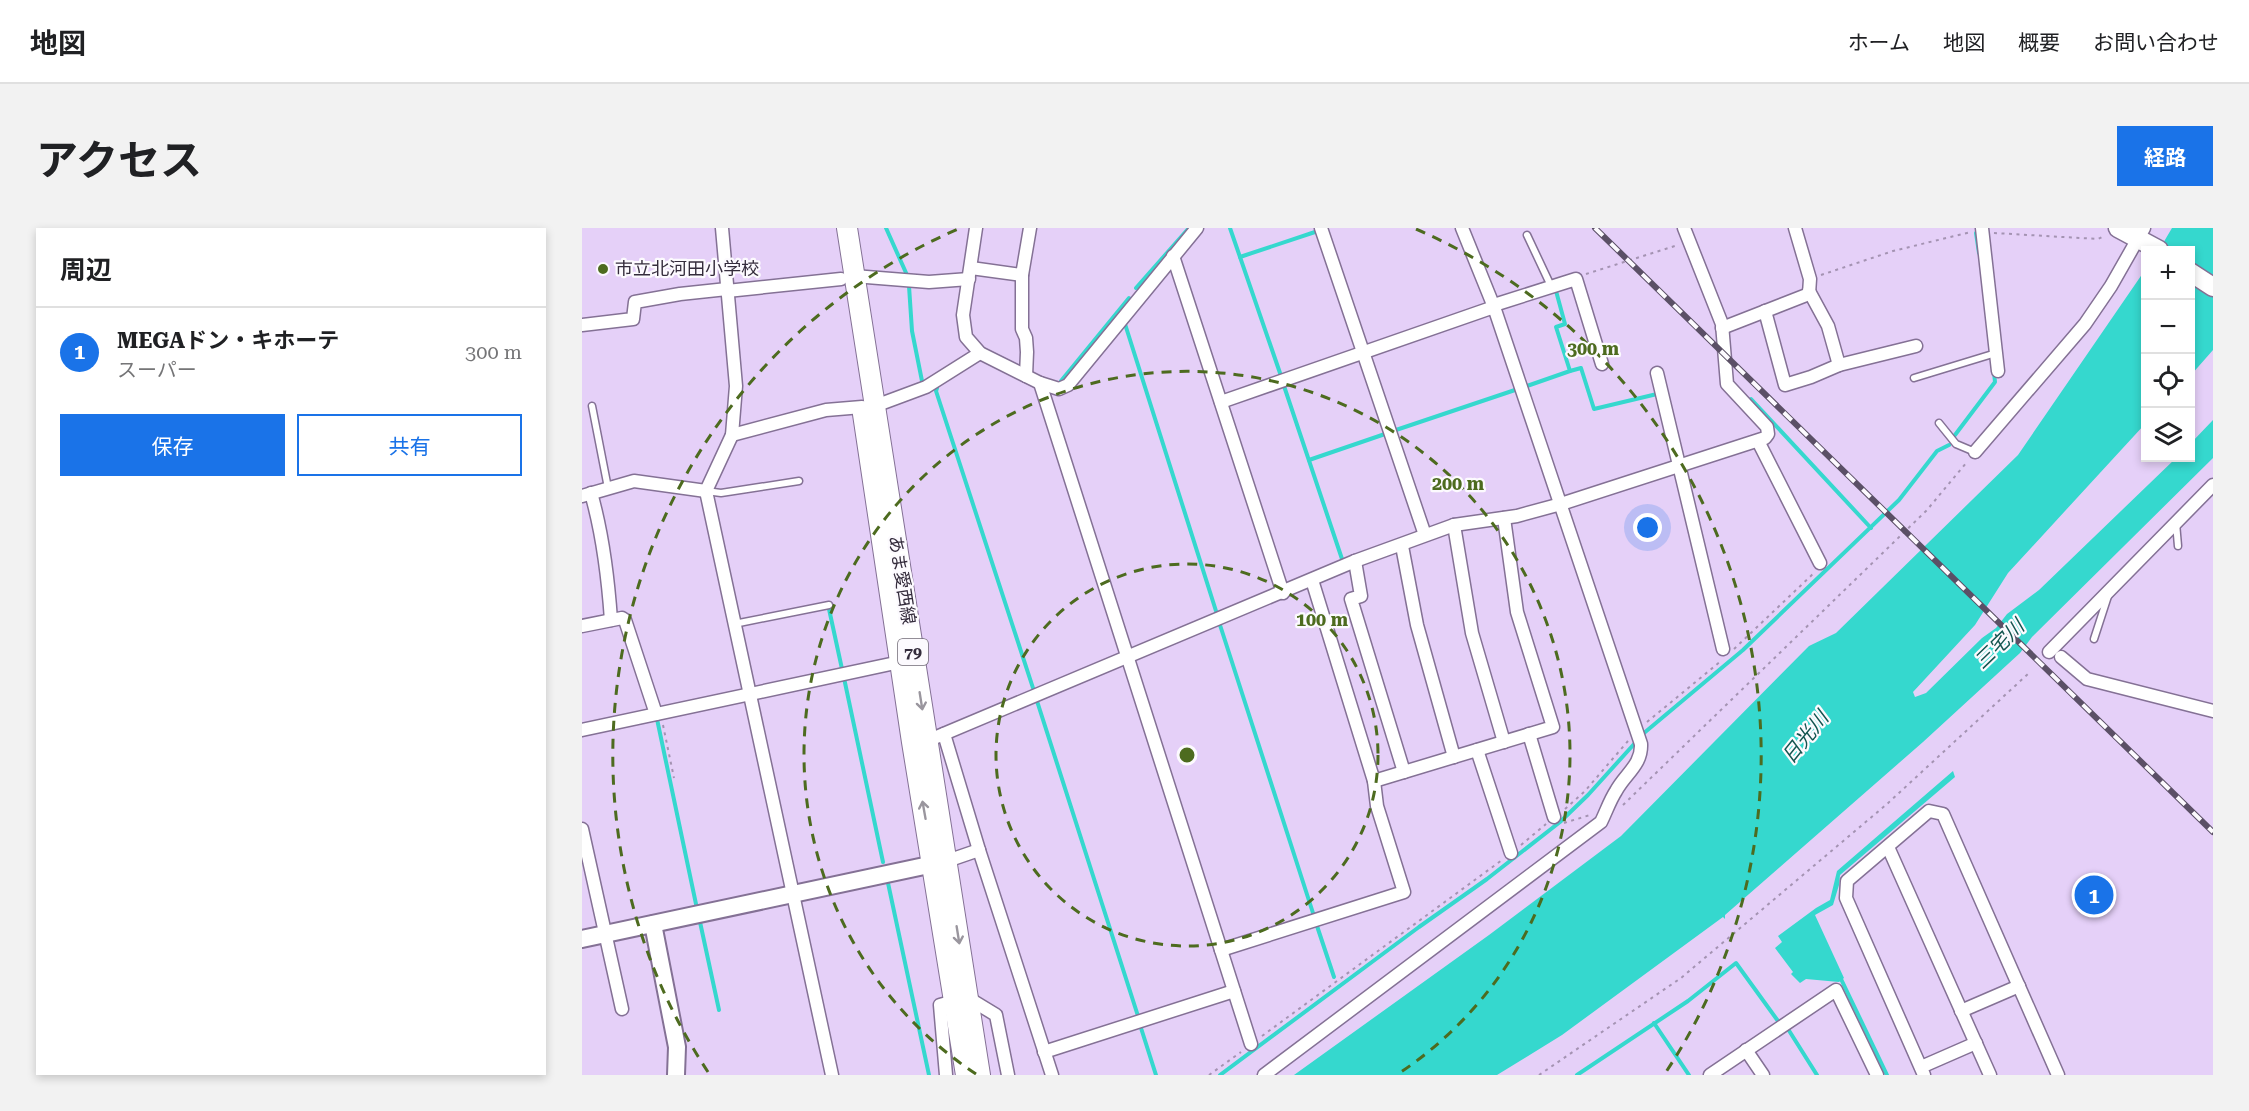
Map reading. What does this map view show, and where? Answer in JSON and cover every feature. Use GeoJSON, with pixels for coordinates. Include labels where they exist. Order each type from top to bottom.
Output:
{"type":"FeatureCollection","features":[{"type":"Feature","properties":{"kind":"main road","name":"あま愛西線"},"geometry":{"type":"LineString","coordinates":[[834,228],[847,278],[869,406],[935,737],[940,862]]}},
{"type":"Feature","properties":{"kind":"main road","name":"あま愛西線"},"geometry":{"type":"LineString","coordinates":[[847,228],[847,278]]}},
{"type":"Feature","properties":{"kind":"main road"},"geometry":{"type":"LineString","coordinates":[[2118,228],[2144,241]]}},
{"type":"Feature","properties":{"kind":"main road"},"geometry":{"type":"LineString","coordinates":[[2195,275],[2213,287]]}},
{"type":"Feature","properties":{"kind":"main road","name":"あま愛西線"},"geometry":{"type":"LineString","coordinates":[[869,406],[900,662],[940,862],[961,999],[966,1075]]}},
{"type":"Feature","properties":{"kind":"main road","name":"あま愛西線"},"geometry":{"type":"LineString","coordinates":[[961,999],[980,1075]]}},
{"type":"Feature","properties":{"kind":"street"},"geometry":{"type":"LineString","coordinates":[[722,228],[736,386],[732,435],[706,491],[832,1075]]}},
{"type":"Feature","properties":{"kind":"street"},"geometry":{"type":"LineString","coordinates":[[976,228],[963,315],[966,337],[980,352],[1040,383],[1059,389],[1068,385],[1197,228]]}},
{"type":"Feature","properties":{"kind":"street"},"geometry":{"type":"LineString","coordinates":[[1026,376],[1026,338],[1022,329],[1022,275],[1030,228]]}},
{"type":"Feature","properties":{"kind":"street"},"geometry":{"type":"LineString","coordinates":[[1321,228],[1425,535]]}},
{"type":"Feature","properties":{"kind":"street"},"geometry":{"type":"LineString","coordinates":[[1264,1075],[1602,819],[1616,791],[1639,761],[1641,744],[1494,306],[1462,228]]}},
{"type":"Feature","properties":{"kind":"street"},"geometry":{"type":"LineString","coordinates":[[1052,1075],[979,850],[935,737],[1355,561],[1402,546],[1425,535],[1454,525],[1504,518],[1561,504],[1765,438],[1768,434],[1767,427],[1727,384],[1722,328],[1684,228]]}},
{"type":"Feature","properties":{"kind":"street"},"geometry":{"type":"LineString","coordinates":[[1795,228],[1809,285],[1828,326],[1839,365]]}},
{"type":"Feature","properties":{"kind":"street"},"geometry":{"type":"LineString","coordinates":[[1982,230],[1998,371]]}},
{"type":"Feature","properties":{"kind":"street"},"geometry":{"type":"LineString","coordinates":[[1975,452],[2085,324],[2144,241]]}},
{"type":"Feature","properties":{"kind":"street"},"geometry":{"type":"LineString","coordinates":[[1173,256],[1283,592]]}},
{"type":"Feature","properties":{"kind":"street"},"geometry":{"type":"LineString","coordinates":[[582,325],[633,319],[634,303],[680,294],[847,278],[929,282],[970,273],[1022,275]]}},
{"type":"Feature","properties":{"kind":"street"},"geometry":{"type":"LineString","coordinates":[[1221,402],[1576,279],[1602,364]]}},
{"type":"Feature","properties":{"kind":"street"},"geometry":{"type":"LineString","coordinates":[[1722,328],[1809,294],[1809,285]]}},
{"type":"Feature","properties":{"kind":"street"},"geometry":{"type":"LineString","coordinates":[[1765,311],[1785,385],[1839,365],[1916,346]]}},
{"type":"Feature","properties":{"kind":"street"},"geometry":{"type":"LineString","coordinates":[[732,435],[826,410],[869,406],[926,387],[980,352]]}},
{"type":"Feature","properties":{"kind":"street"},"geometry":{"type":"LineString","coordinates":[[1657,373],[1727,652]]}},
{"type":"Feature","properties":{"kind":"street"},"geometry":{"type":"LineString","coordinates":[[1040,383],[1251,1044]]}},
{"type":"Feature","properties":{"kind":"street"},"geometry":{"type":"LineString","coordinates":[[1758,441],[1820,563]]}},
{"type":"Feature","properties":{"kind":"street"},"geometry":{"type":"LineString","coordinates":[[611,620],[607,564],[599,522],[587,495],[634,481],[706,491]]}},
{"type":"Feature","properties":{"kind":"street"},"geometry":{"type":"LineString","coordinates":[[2213,485],[2109,592],[2055,655],[2087,679],[2213,711]]}},
{"type":"Feature","properties":{"kind":"street"},"geometry":{"type":"LineString","coordinates":[[1374,781],[1553,727],[1517,612],[1504,518]]}},
{"type":"Feature","properties":{"kind":"street"},"geometry":{"type":"LineString","coordinates":[[1454,525],[1472,633],[1504,742]]}},
{"type":"Feature","properties":{"kind":"street"},"geometry":{"type":"LineString","coordinates":[[1402,546],[1417,625],[1454,757]]}},
{"type":"Feature","properties":{"kind":"street"},"geometry":{"type":"LineString","coordinates":[[1355,561],[1361,596],[1352,599],[1404,772]]}},
{"type":"Feature","properties":{"kind":"street"},"geometry":{"type":"LineString","coordinates":[[1221,950],[1404,892],[1377,806],[1374,781],[1312,580]]}},
{"type":"Feature","properties":{"kind":"street"},"geometry":{"type":"LineString","coordinates":[[582,626],[622,618],[627,624],[659,714]]}},
{"type":"Feature","properties":{"kind":"street"},"geometry":{"type":"LineString","coordinates":[[582,730],[900,662]]}},
{"type":"Feature","properties":{"kind":"street"},"geometry":{"type":"LineString","coordinates":[[1529,734],[1558,821]]}},
{"type":"Feature","properties":{"kind":"street"},"geometry":{"type":"LineString","coordinates":[[1477,750],[1511,853]]}},
{"type":"Feature","properties":{"kind":"street"},"geometry":{"type":"LineString","coordinates":[[1976,1043],[1922,1071],[1846,898],[1847,881],[1929,812],[1942,814],[2058,1075]]}},
{"type":"Feature","properties":{"kind":"street"},"geometry":{"type":"LineString","coordinates":[[582,829],[622,1009]]}},
{"type":"Feature","properties":{"kind":"street"},"geometry":{"type":"LineString","coordinates":[[1888,847],[1990,1075]]}},
{"type":"Feature","properties":{"kind":"street"},"geometry":{"type":"LineString","coordinates":[[582,939],[940,862],[979,850]]}},
{"type":"Feature","properties":{"kind":"street"},"geometry":{"type":"LineString","coordinates":[[653,924],[677,1047],[676,1075]]}},
{"type":"Feature","properties":{"kind":"street"},"geometry":{"type":"LineString","coordinates":[[1961,1011],[2019,986]]}},
{"type":"Feature","properties":{"kind":"street"},"geometry":{"type":"LineString","coordinates":[[1710,1075],[1836,990],[1877,1075]]}},
{"type":"Feature","properties":{"kind":"street"},"geometry":{"type":"LineString","coordinates":[[1044,1052],[1234,991]]}},
{"type":"Feature","properties":{"kind":"street"},"geometry":{"type":"LineString","coordinates":[[946,1075],[940,1005],[961,999],[996,1015],[1008,1075]]}},
{"type":"Feature","properties":{"kind":"street"},"geometry":{"type":"LineString","coordinates":[[1746,1050],[1762,1075]]}},
{"type":"Feature","properties":{"kind":"lane"},"geometry":{"type":"LineString","coordinates":[[1527,235],[1551,287]]}},
{"type":"Feature","properties":{"kind":"lane"},"geometry":{"type":"LineString","coordinates":[[1914,378],[1996,353]]}},
{"type":"Feature","properties":{"kind":"lane"},"geometry":{"type":"LineString","coordinates":[[592,406],[608,488]]}},
{"type":"Feature","properties":{"kind":"lane"},"geometry":{"type":"LineString","coordinates":[[1939,423],[1956,444],[1975,452]]}},
{"type":"Feature","properties":{"kind":"lane"},"geometry":{"type":"LineString","coordinates":[[706,491],[721,493],[799,481]]}},
{"type":"Feature","properties":{"kind":"lane"},"geometry":{"type":"LineString","coordinates":[[2176,523],[2178,546]]}},
{"type":"Feature","properties":{"kind":"lane"},"geometry":{"type":"LineString","coordinates":[[2094,639],[2109,592]]}},
{"type":"Feature","properties":{"kind":"lane"},"geometry":{"type":"LineString","coordinates":[[734,624],[829,605]]}},
{"type":"Feature","properties":{"kind":"path"},"geometry":{"type":"LineString","coordinates":[[1809,285],[1893,251],[1957,234],[1982,230],[2098,239],[2103,236],[2144,241]]}},
{"type":"Feature","properties":{"kind":"path"},"geometry":{"type":"LineString","coordinates":[[1576,279],[1579,276],[1689,241]]}},
{"type":"Feature","properties":{"kind":"path"},"geometry":{"type":"LineString","coordinates":[[1558,821],[1592,815],[1602,819],[1612,816],[1927,510],[1975,452]]}},
{"type":"Feature","properties":{"kind":"path"},"geometry":{"type":"LineString","coordinates":[[1209,1075],[1558,821],[1636,732],[1821,566],[1820,563]]}},
{"type":"Feature","properties":{"kind":"path"},"geometry":{"type":"LineString","coordinates":[[1539,1075],[1681,978],[1878,811],[2029,673]]}},
{"type":"Feature","properties":{"kind":"path"},"geometry":{"type":"LineString","coordinates":[[659,714],[674,778]]}},
{"type":"Feature","properties":{"kind":"water"},"geometry":{"type":"Polygon","coordinates":[[[2172,228],[2213,228],[2213,350],[2195,370],[2195,246],[2161,246],[2172,228]]]}},
{"type":"Feature","properties":{"kind":"water"},"geometry":{"type":"Polygon","coordinates":[[[2141,276],[2141,428],[2008,573],[1975,625],[1913,692],[1915,697],[1926,693],[1982,638],[1996,628],[2007,614],[2039,590],[2172,462],[2195,462],[2195,439],[2213,420],[2213,458],[2032,637],[2020,653],[1923,742],[1725,915],[1725,919],[1723,917],[1562,1035],[1497,1075],[1294,1075],[1489,935],[1621,836],[1809,646],[1836,633],[2018,455],[2141,276]]]}},
{"type":"Feature","properties":{"kind":"water"},"geometry":{"type":"Polygon","coordinates":[[[1953,771],[1955,777],[1840,875],[1833,905],[1815,915],[1844,978],[1839,982],[1806,979],[1800,983],[1791,974],[1793,972],[1775,948],[1782,942],[1778,936],[1830,900],[1837,871],[1953,771]]]}},
{"type":"Feature","properties":{"kind":"waterway"},"geometry":{"type":"LineString","coordinates":[[886,228],[907,275]]}},
{"type":"Feature","properties":{"kind":"waterway"},"geometry":{"type":"LineString","coordinates":[[1136,288],[1189,228]]}},
{"type":"Feature","properties":{"kind":"waterway"},"geometry":{"type":"LineString","coordinates":[[1230,228],[1280,373]]}},
{"type":"Feature","properties":{"kind":"waterway"},"geometry":{"type":"LineString","coordinates":[[1240,257],[1318,231]]}},
{"type":"Feature","properties":{"kind":"waterway"},"geometry":{"type":"LineString","coordinates":[[1976,233],[1979,253]]}},
{"type":"Feature","properties":{"kind":"waterway"},"geometry":{"type":"LineString","coordinates":[[909,286],[912,331],[922,381]]}},
{"type":"Feature","properties":{"kind":"waterway"},"geometry":{"type":"LineString","coordinates":[[1527,386],[1570,371],[1556,327],[1565,324],[1556,291]]}},
{"type":"Feature","properties":{"kind":"waterway"},"geometry":{"type":"LineString","coordinates":[[1061,381],[1129,298]]}},
{"type":"Feature","properties":{"kind":"waterway"},"geometry":{"type":"LineString","coordinates":[[1125,324],[1216,611]]}},
{"type":"Feature","properties":{"kind":"waterway"},"geometry":{"type":"LineString","coordinates":[[1570,371],[1581,368],[1594,409],[1657,394]]}},
{"type":"Feature","properties":{"kind":"waterway"},"geometry":{"type":"LineString","coordinates":[[1955,435],[1995,382],[1994,372]]}},
{"type":"Feature","properties":{"kind":"waterway"},"geometry":{"type":"LineString","coordinates":[[1284,386],[1342,559]]}},
{"type":"Feature","properties":{"kind":"waterway"},"geometry":{"type":"LineString","coordinates":[[937,388],[936,391],[1033,688]]}},
{"type":"Feature","properties":{"kind":"waterway"},"geometry":{"type":"LineString","coordinates":[[1396,430],[1515,390]]}},
{"type":"Feature","properties":{"kind":"waterway"},"geometry":{"type":"LineString","coordinates":[[1751,399],[1871,528]]}},
{"type":"Feature","properties":{"kind":"waterway"},"geometry":{"type":"LineString","coordinates":[[1309,460],[1385,434]]}},
{"type":"Feature","properties":{"kind":"waterway"},"geometry":{"type":"LineString","coordinates":[[1644,733],[1743,650],[1899,500],[1937,451],[1949,445]]}},
{"type":"Feature","properties":{"kind":"waterway"},"geometry":{"type":"LineString","coordinates":[[829,609],[842,669]]}},
{"type":"Feature","properties":{"kind":"waterway"},"geometry":{"type":"LineString","coordinates":[[1220,625],[1313,913]]}},
{"type":"Feature","properties":{"kind":"waterway"},"geometry":{"type":"LineString","coordinates":[[844,678],[883,862]]}},
{"type":"Feature","properties":{"kind":"waterway"},"geometry":{"type":"LineString","coordinates":[[1037,701],[1138,1016]]}},
{"type":"Feature","properties":{"kind":"waterway"},"geometry":{"type":"LineString","coordinates":[[657,719],[696,904]]}},
{"type":"Feature","properties":{"kind":"waterway"},"geometry":{"type":"LineString","coordinates":[[1220,1075],[1487,879],[1560,822],[1635,743]]}},
{"type":"Feature","properties":{"kind":"waterway"},"geometry":{"type":"LineString","coordinates":[[888,883],[929,1075]]}},
{"type":"Feature","properties":{"kind":"waterway"},"geometry":{"type":"LineString","coordinates":[[700,922],[719,1010]]}},
{"type":"Feature","properties":{"kind":"waterway"},"geometry":{"type":"LineString","coordinates":[[1317,926],[1334,977]]}},
{"type":"Feature","properties":{"kind":"waterway"},"geometry":{"type":"LineString","coordinates":[[1577,1075],[1688,1001],[1736,963],[1778,1021]]}},
{"type":"Feature","properties":{"kind":"waterway"},"geometry":{"type":"LineString","coordinates":[[1838,977],[1887,1075]]}},
{"type":"Feature","properties":{"kind":"waterway"},"geometry":{"type":"LineString","coordinates":[[1654,1023],[1689,1075]]}},
{"type":"Feature","properties":{"kind":"waterway"},"geometry":{"type":"LineString","coordinates":[[1141,1028],[1156,1075]]}},
{"type":"Feature","properties":{"kind":"waterway"},"geometry":{"type":"LineString","coordinates":[[1788,1029],[1817,1075]]}},
{"type":"Feature","properties":{"kind":"railway"},"geometry":{"type":"LineString","coordinates":[[1595,228],[2213,832]]}},
{"type":"Feature","properties":{"kind":"place","name":"市立北河田小学校"},"geometry":{"type":"Point","coordinates":[603,269]}},
{"type":"Feature","properties":{"kind":"place","name":"MEGAドン・キホーテ"},"geometry":{"type":"Point","coordinates":[2094,895]}},
{"type":"Feature","properties":{"kind":"water label","name":"三宅川"},"geometry":{"type":"Point","coordinates":[1999,644]}},
{"type":"Feature","properties":{"kind":"water label","name":"日光川"},"geometry":{"type":"Point","coordinates":[1805,737]}}]}
